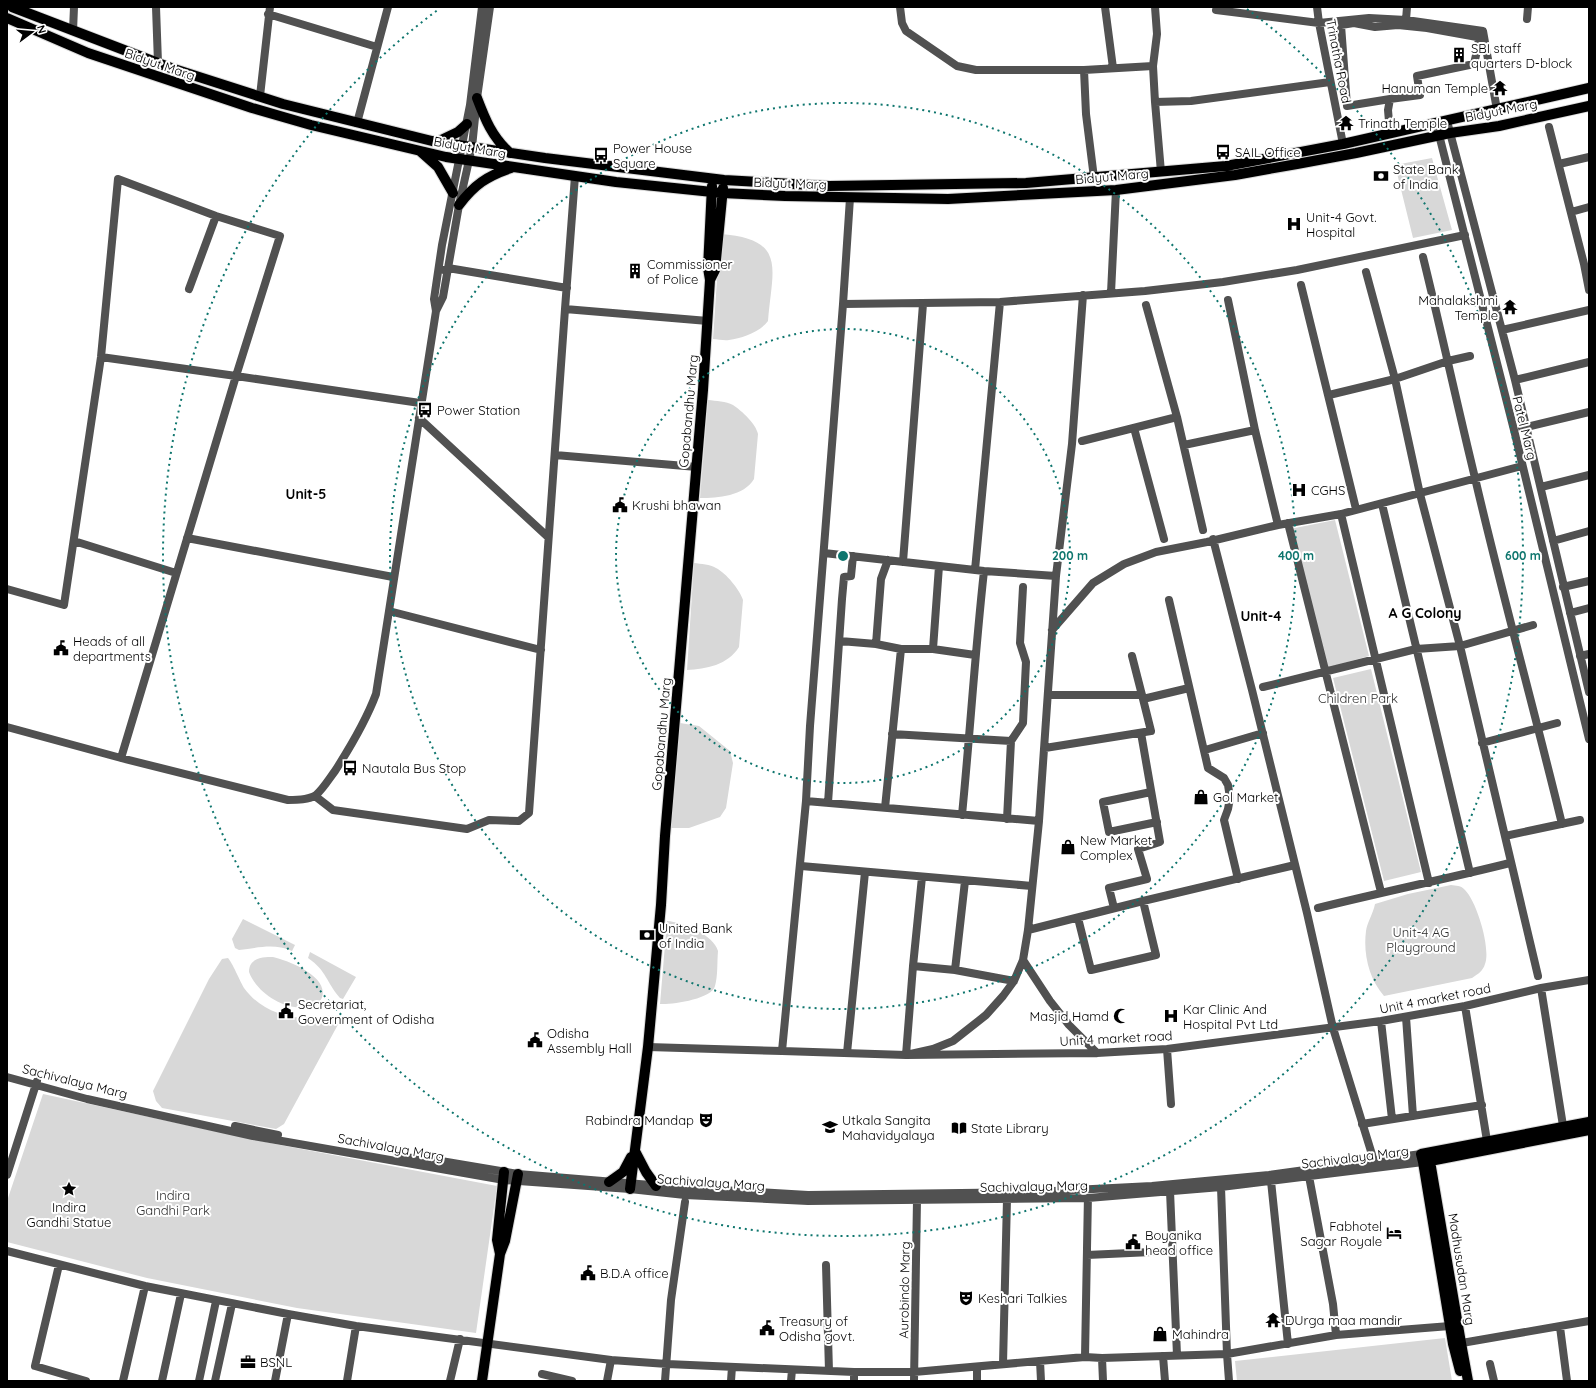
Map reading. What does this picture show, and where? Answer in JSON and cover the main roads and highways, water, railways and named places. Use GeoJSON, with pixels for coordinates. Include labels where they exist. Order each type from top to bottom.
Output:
{"type":"FeatureCollection","features":[{"type":"Feature","properties":{"kind":"main road","name":"Bidyut Marg"},"geometry":{"type":"LineString","coordinates":[[12,7],[158,63],[283,104],[437,142],[510,153],[724,180],[828,186],[1026,183],[1226,166],[1390,134],[1589,88]]}},
{"type":"Feature","properties":{"kind":"main road","name":"Bidyut Marg"},"geometry":{"type":"LineString","coordinates":[[7,18],[88,53],[252,108],[311,125],[420,151],[465,159],[616,182],[717,193],[850,198],[948,199],[1116,190],[1235,175],[1356,153],[1450,133],[1499,126],[1589,106]]}},
{"type":"Feature","properties":{"kind":"main road"},"geometry":{"type":"LineString","coordinates":[[477,98],[484,118],[493,135],[510,153]]}},
{"type":"Feature","properties":{"kind":"main road"},"geometry":{"type":"LineString","coordinates":[[437,142],[458,132],[467,124]]}},
{"type":"Feature","properties":{"kind":"main road"},"geometry":{"type":"LineString","coordinates":[[420,151],[438,167],[453,193]]}},
{"type":"Feature","properties":{"kind":"main road"},"geometry":{"type":"LineString","coordinates":[[459,205],[470,191],[478,184],[496,173],[513,167]]}},
{"type":"Feature","properties":{"kind":"main road","name":"Gopabandhu Marg"},"geometry":{"type":"LineString","coordinates":[[713,178],[717,193]]}},
{"type":"Feature","properties":{"kind":"main road","name":"Gopabandhu Marg"},"geometry":{"type":"LineString","coordinates":[[630,1186],[648,1047],[697,467],[708,321],[710,280],[708,268],[717,193],[724,180]]}},
{"type":"Feature","properties":{"kind":"main road"},"geometry":{"type":"LineString","coordinates":[[948,185],[948,199]]}},
{"type":"Feature","properties":{"kind":"main road","name":"Sachivalaya Marg"},"geometry":{"type":"LineString","coordinates":[[1564,1132],[1589,1122]]}},
{"type":"Feature","properties":{"kind":"main road","name":"Sachivalaya Marg"},"geometry":{"type":"LineString","coordinates":[[1426,1158],[1564,1132],[1589,1130]]}},
{"type":"Feature","properties":{"kind":"main road"},"geometry":{"type":"LineString","coordinates":[[609,1182],[623,1172],[635,1151]]}},
{"type":"Feature","properties":{"kind":"main road"},"geometry":{"type":"LineString","coordinates":[[635,1151],[646,1172],[656,1186]]}},
{"type":"Feature","properties":{"kind":"main road","name":"Madhusudan Marg"},"geometry":{"type":"LineString","coordinates":[[1426,1158],[1450,1326],[1457,1343],[1468,1381]]}},
{"type":"Feature","properties":{"kind":"main road","name":"Madhusudan Marg"},"geometry":{"type":"LineString","coordinates":[[1426,1158],[1462,1381]]}},
{"type":"Feature","properties":{"kind":"main road"},"geometry":{"type":"LineString","coordinates":[[500,1254],[497,1240],[504,1176]]}},
{"type":"Feature","properties":{"kind":"main road"},"geometry":{"type":"LineString","coordinates":[[482,1381],[500,1254],[505,1241],[517,1178]]}},
{"type":"Feature","properties":{"kind":"place","name":"SBI staff quarters D-block"},"geometry":{"type":"Point","coordinates":[1459,55]}},
{"type":"Feature","properties":{"kind":"place","name":"Hanuman Temple"},"geometry":{"type":"Point","coordinates":[1500,88]}},
{"type":"Feature","properties":{"kind":"place","name":"Trinath Temple"},"geometry":{"type":"Point","coordinates":[1346,123]}},
{"type":"Feature","properties":{"kind":"place","name":"SAIL Office"},"geometry":{"type":"Point","coordinates":[1223,152]}},
{"type":"Feature","properties":{"kind":"place","name":"Power House Square"},"geometry":{"type":"Point","coordinates":[601,155]}},
{"type":"Feature","properties":{"kind":"place","name":"State Bank of India"},"geometry":{"type":"Point","coordinates":[1381,176]}},
{"type":"Feature","properties":{"kind":"place","name":"Unit-4 Govt. Hospital"},"geometry":{"type":"Point","coordinates":[1294,224]}},
{"type":"Feature","properties":{"kind":"place","name":"Commissioner of Police"},"geometry":{"type":"Point","coordinates":[635,271]}},
{"type":"Feature","properties":{"kind":"place","name":"Mahalakshmi Temple"},"geometry":{"type":"Point","coordinates":[1510,307]}},
{"type":"Feature","properties":{"kind":"place","name":"Power Station"},"geometry":{"type":"Point","coordinates":[425,410]}},
{"type":"Feature","properties":{"kind":"place","name":"CGHS"},"geometry":{"type":"Point","coordinates":[1299,490]}},
{"type":"Feature","properties":{"kind":"place","name":"Krushi bhawan"},"geometry":{"type":"Point","coordinates":[620,505]}},
{"type":"Feature","properties":{"kind":"place","name":"Heads of all departments"},"geometry":{"type":"Point","coordinates":[61,648]}},
{"type":"Feature","properties":{"kind":"place","name":"Nautala Bus Stop"},"geometry":{"type":"Point","coordinates":[350,768]}},
{"type":"Feature","properties":{"kind":"place","name":"Gol Market"},"geometry":{"type":"Point","coordinates":[1201,797]}},
{"type":"Feature","properties":{"kind":"place","name":"New Market Complex"},"geometry":{"type":"Point","coordinates":[1068,847]}},
{"type":"Feature","properties":{"kind":"place","name":"United Bank of India"},"geometry":{"type":"Point","coordinates":[647,935]}},
{"type":"Feature","properties":{"kind":"place","name":"Secretariat, Government of Odisha"},"geometry":{"type":"Point","coordinates":[286,1011]}},
{"type":"Feature","properties":{"kind":"place","name":"Masjid Hamd"},"geometry":{"type":"Point","coordinates":[1121,1016]}},
{"type":"Feature","properties":{"kind":"place","name":"Kar Clinic And Hospital Pvt Ltd"},"geometry":{"type":"Point","coordinates":[1171,1016]}},
{"type":"Feature","properties":{"kind":"place","name":"Odisha Assembly Hall"},"geometry":{"type":"Point","coordinates":[535,1040]}},
{"type":"Feature","properties":{"kind":"place","name":"Rabindra Mandap"},"geometry":{"type":"Point","coordinates":[706,1120]}},
{"type":"Feature","properties":{"kind":"place","name":"Utkala Sangita Mahavidyalaya"},"geometry":{"type":"Point","coordinates":[830,1127]}},
{"type":"Feature","properties":{"kind":"place","name":"State Library"},"geometry":{"type":"Point","coordinates":[959,1128]}},
{"type":"Feature","properties":{"kind":"place","name":"Indira Gandhi Statue"},"geometry":{"type":"Point","coordinates":[69,1189]}},
{"type":"Feature","properties":{"kind":"place","name":"Fabhotel Sagar Royale"},"geometry":{"type":"Point","coordinates":[1394,1233]}},
{"type":"Feature","properties":{"kind":"place","name":"Boyanika head office"},"geometry":{"type":"Point","coordinates":[1133,1242]}},
{"type":"Feature","properties":{"kind":"place","name":"B.D.A office"},"geometry":{"type":"Point","coordinates":[588,1273]}},
{"type":"Feature","properties":{"kind":"place","name":"Keshari Talkies"},"geometry":{"type":"Point","coordinates":[966,1298]}},
{"type":"Feature","properties":{"kind":"place","name":"DUrga maa mandir"},"geometry":{"type":"Point","coordinates":[1273,1320]}},
{"type":"Feature","properties":{"kind":"place","name":"Treasury of Odisha govt."},"geometry":{"type":"Point","coordinates":[767,1328]}},
{"type":"Feature","properties":{"kind":"place","name":"Mahindra"},"geometry":{"type":"Point","coordinates":[1160,1334]}},
{"type":"Feature","properties":{"kind":"place","name":"BSNL"},"geometry":{"type":"Point","coordinates":[248,1362]}},
{"type":"Feature","properties":{"kind":"district","name":"Unit-5"},"geometry":{"type":"Point","coordinates":[306,494]}},
{"type":"Feature","properties":{"kind":"district","name":"A G Colony"},"geometry":{"type":"Point","coordinates":[1425,613]}},
{"type":"Feature","properties":{"kind":"district","name":"Unit-4"},"geometry":{"type":"Point","coordinates":[1261,616]}},
{"type":"Feature","properties":{"kind":"park label","name":"Children Park"},"geometry":{"type":"Point","coordinates":[1358,698]}},
{"type":"Feature","properties":{"kind":"park label","name":"Unit-4 AG Playground"},"geometry":{"type":"Point","coordinates":[1421,940]}},
{"type":"Feature","properties":{"kind":"park label","name":"Indira Gandhi Park"},"geometry":{"type":"Point","coordinates":[173,1202]}}]}
